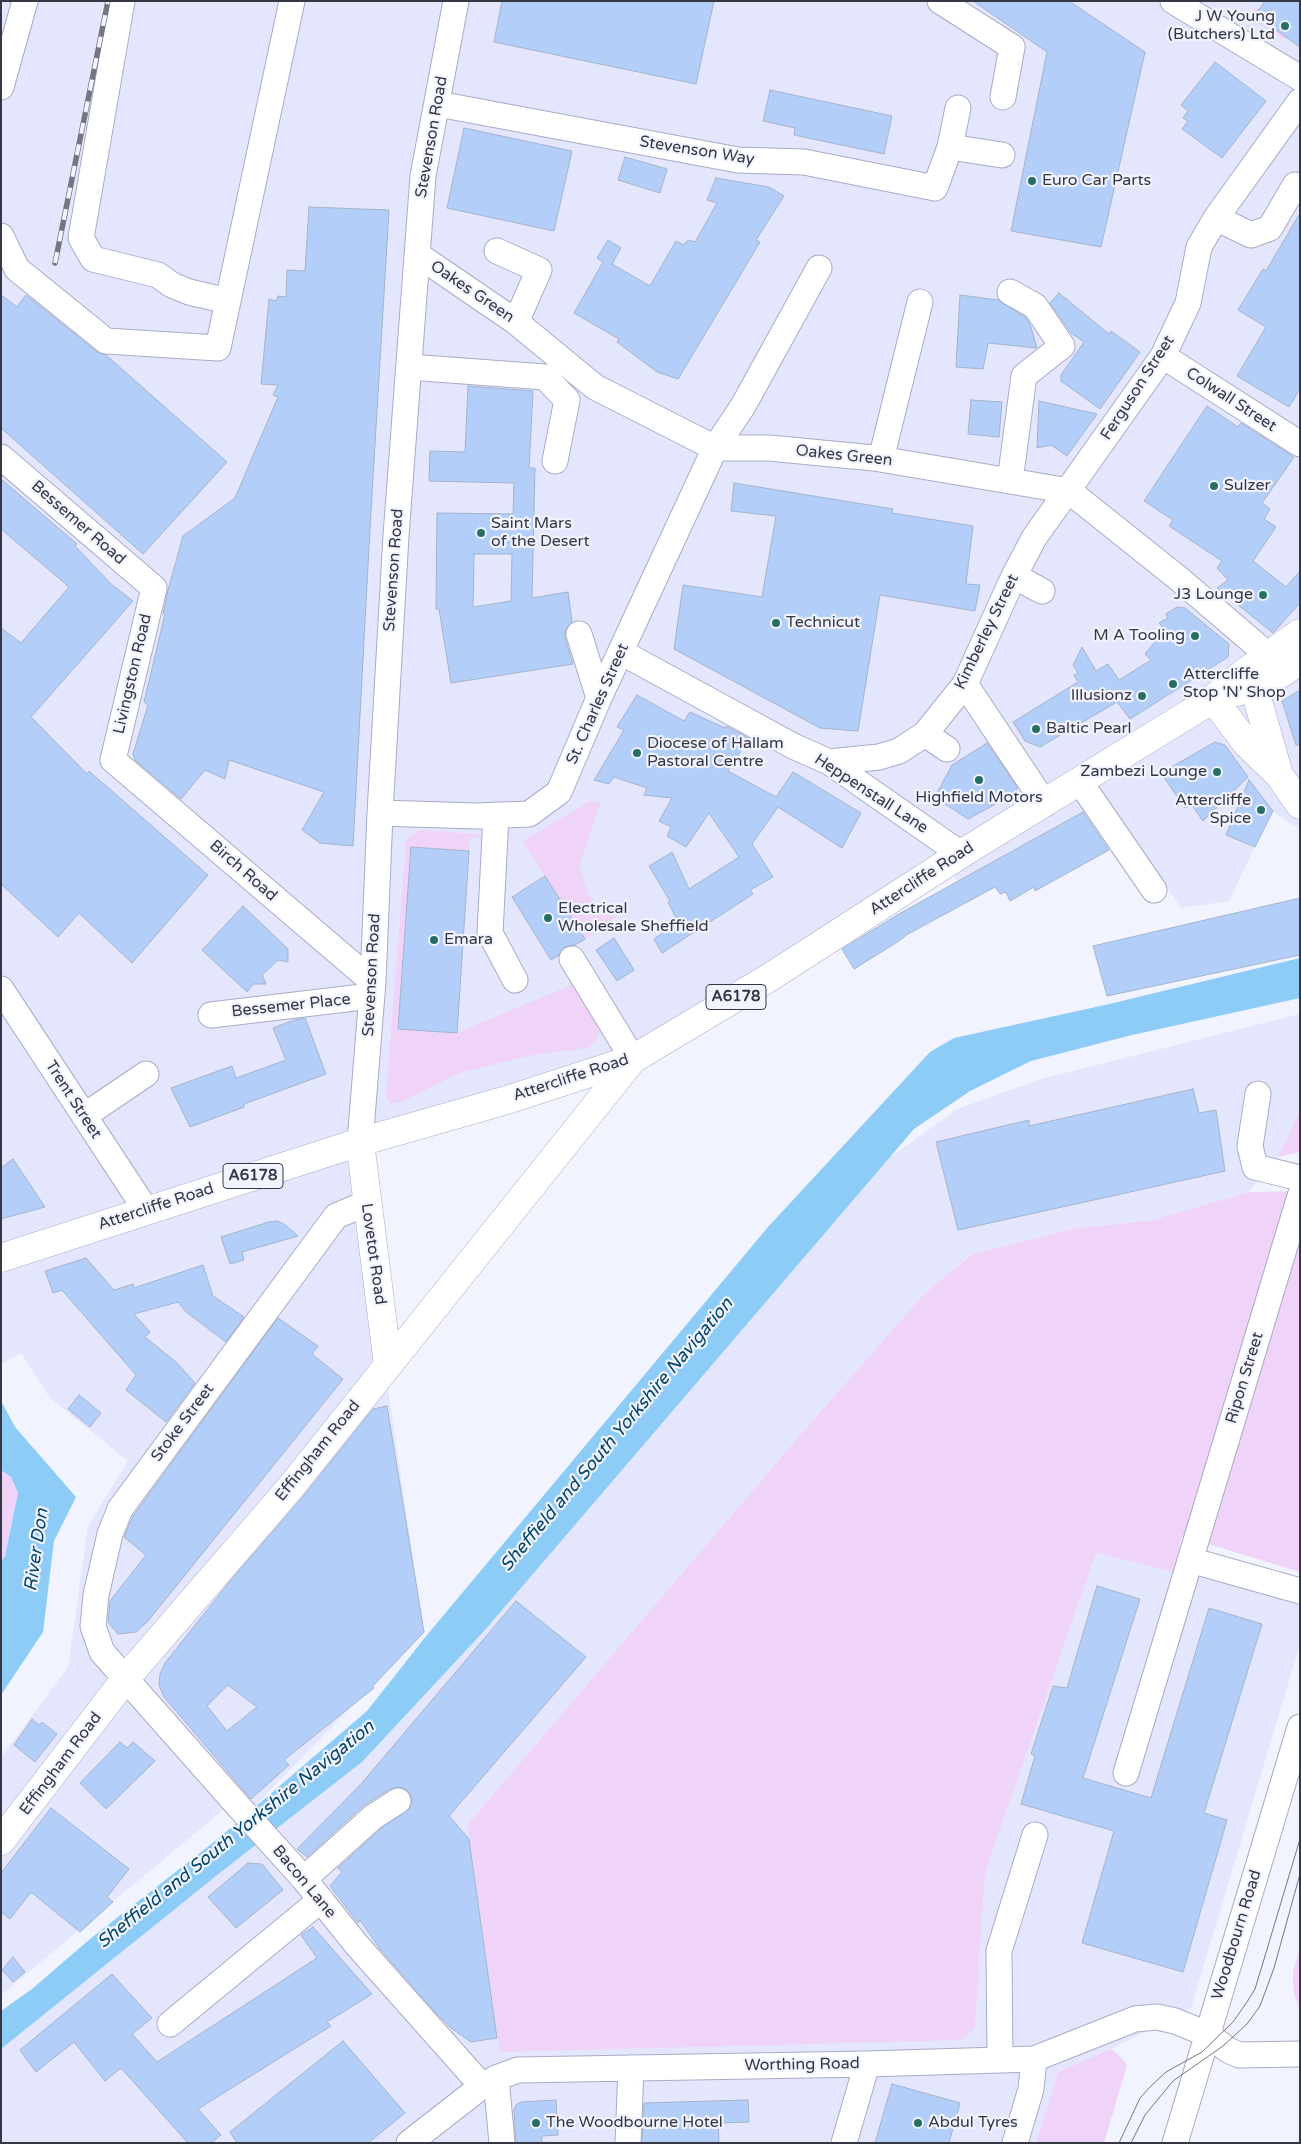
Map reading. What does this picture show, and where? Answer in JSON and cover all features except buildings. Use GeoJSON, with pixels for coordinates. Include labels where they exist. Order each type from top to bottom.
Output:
{"type":"FeatureCollection","features":[{"type":"Feature","properties":{"kind":"main road","name":"Attercliffe Road"},"geometry":{"type":"LineString","coordinates":[[1247,681],[1268,655],[1300,633]]}},
{"type":"Feature","properties":{"kind":"main road","name":"Attercliffe Road"},"geometry":{"type":"LineString","coordinates":[[1,1258],[360,1142],[507,1100],[633,1059],[775,974],[961,854],[1213,699],[1247,681],[1280,674],[1300,661]]}},
{"type":"Feature","properties":{"kind":"main road"},"geometry":{"type":"LineString","coordinates":[[1247,681],[1279,775]]}},
{"type":"Feature","properties":{"kind":"main road"},"geometry":{"type":"LineString","coordinates":[[1213,699],[1247,744],[1279,775],[1300,805]]}},
{"type":"Feature","properties":{"kind":"main road","name":"Effingham Road"},"geometry":{"type":"LineString","coordinates":[[1,1841],[126,1678],[290,1488],[633,1059]]}},
{"type":"Feature","properties":{"kind":"main road","name":"Lovetot Road"},"geometry":{"type":"LineString","coordinates":[[360,1142],[366,1203],[388,1365]]}},
{"type":"Feature","properties":{"kind":"main road"},"geometry":{"type":"LineString","coordinates":[[380,1307],[398,1312],[432,1310]]}},
{"type":"Feature","properties":{"kind":"street"},"geometry":{"type":"LineString","coordinates":[[1,87],[25,1]]}},
{"type":"Feature","properties":{"kind":"street"},"geometry":{"type":"LineString","coordinates":[[122,1],[81,238],[93,259],[158,275],[172,285],[189,292],[228,301]]}},
{"type":"Feature","properties":{"kind":"street"},"geometry":{"type":"LineString","coordinates":[[1,236],[17,269],[106,341],[218,348],[292,1]]}},
{"type":"Feature","properties":{"kind":"street","name":"Stevenson Road"},"geometry":{"type":"LineString","coordinates":[[360,1142],[372,989],[396,536],[423,176],[456,1]]}},
{"type":"Feature","properties":{"kind":"street"},"geometry":{"type":"LineString","coordinates":[[940,1],[1012,47],[1003,97]]}},
{"type":"Feature","properties":{"kind":"street"},"geometry":{"type":"LineString","coordinates":[[1173,1],[1300,78]]}},
{"type":"Feature","properties":{"kind":"street","name":"Ferguson Street"},"geometry":{"type":"LineString","coordinates":[[1069,491],[1163,356],[1188,303],[1199,247],[1216,218],[1300,101]]}},
{"type":"Feature","properties":{"kind":"street","name":"Stevenson Way"},"geometry":{"type":"LineString","coordinates":[[438,104],[738,160],[804,162],[935,188],[950,147],[958,108]]}},
{"type":"Feature","properties":{"kind":"street"},"geometry":{"type":"LineString","coordinates":[[950,147],[1002,155]]}},
{"type":"Feature","properties":{"kind":"street"},"geometry":{"type":"LineString","coordinates":[[1216,218],[1251,235],[1270,228],[1295,185]]}},
{"type":"Feature","properties":{"kind":"street"},"geometry":{"type":"LineString","coordinates":[[497,251],[539,270],[516,322]]}},
{"type":"Feature","properties":{"kind":"street","name":"Oakes Green"},"geometry":{"type":"LineString","coordinates":[[418,255],[516,322],[595,387],[715,448],[769,448],[881,459],[1069,491],[1178,578],[1268,655]]}},
{"type":"Feature","properties":{"kind":"street","name":"St. Charles Street"},"geometry":{"type":"LineString","coordinates":[[380,813],[529,814],[559,792],[621,652],[685,535],[715,448],[742,406],[819,268]]}},
{"type":"Feature","properties":{"kind":"street"},"geometry":{"type":"LineString","coordinates":[[1010,292],[1035,306],[1062,346],[1024,376],[1010,481]]}},
{"type":"Feature","properties":{"kind":"street"},"geometry":{"type":"LineString","coordinates":[[881,459],[920,302]]}},
{"type":"Feature","properties":{"kind":"street","name":"Colwall Street"},"geometry":{"type":"LineString","coordinates":[[1163,356],[1300,444]]}},
{"type":"Feature","properties":{"kind":"street"},"geometry":{"type":"LineString","coordinates":[[409,367],[546,377],[567,400],[554,461]]}},
{"type":"Feature","properties":{"kind":"street","name":"Bessemer Road"},"geometry":{"type":"LineString","coordinates":[[1,457],[154,588]]}},
{"type":"Feature","properties":{"kind":"street","name":"Kimberley Street"},"geometry":{"type":"LineString","coordinates":[[828,762],[880,757],[899,751],[925,734],[965,684],[1014,576],[1034,538],[1069,491]]}},
{"type":"Feature","properties":{"kind":"street"},"geometry":{"type":"LineString","coordinates":[[1014,576],[1042,592]]}},
{"type":"Feature","properties":{"kind":"street","name":"Livingston Road"},"geometry":{"type":"LineString","coordinates":[[113,760],[154,588]]}},
{"type":"Feature","properties":{"kind":"street"},"geometry":{"type":"LineString","coordinates":[[580,634],[599,698]]}},
{"type":"Feature","properties":{"kind":"street","name":"Heppenstall Lane"},"geometry":{"type":"LineString","coordinates":[[621,652],[792,746],[828,762],[941,827],[961,854]]}},
{"type":"Feature","properties":{"kind":"street"},"geometry":{"type":"LineString","coordinates":[[965,684],[1045,804]]}},
{"type":"Feature","properties":{"kind":"street"},"geometry":{"type":"LineString","coordinates":[[925,734],[947,749]]}},
{"type":"Feature","properties":{"kind":"street","name":"Birch Road"},"geometry":{"type":"LineString","coordinates":[[113,760],[372,989]]}},
{"type":"Feature","properties":{"kind":"street"},"geometry":{"type":"LineString","coordinates":[[1080,782],[1154,890]]}},
{"type":"Feature","properties":{"kind":"street"},"geometry":{"type":"LineString","coordinates":[[496,815],[490,933],[515,980]]}},
{"type":"Feature","properties":{"kind":"street"},"geometry":{"type":"LineString","coordinates":[[572,959],[633,1059]]}},
{"type":"Feature","properties":{"kind":"street","name":"Trent Street"},"geometry":{"type":"LineString","coordinates":[[1,989],[146,1210]]}},
{"type":"Feature","properties":{"kind":"street","name":"Bessemer Place"},"geometry":{"type":"LineString","coordinates":[[211,1015],[372,989]]}},
{"type":"Feature","properties":{"kind":"street"},"geometry":{"type":"LineString","coordinates":[[84,1116],[146,1074]]}},
{"type":"Feature","properties":{"kind":"street"},"geometry":{"type":"LineString","coordinates":[[1258,1094],[1250,1146],[1255,1167],[1300,1178]]}},
{"type":"Feature","properties":{"kind":"street","name":"Ripon Street"},"geometry":{"type":"LineString","coordinates":[[1126,1773],[1300,1196]]}},
{"type":"Feature","properties":{"kind":"street","name":"Stoke Street"},"geometry":{"type":"LineString","coordinates":[[126,1678],[102,1652],[93,1626],[96,1595],[110,1534],[120,1509],[336,1216],[366,1203]]}},
{"type":"Feature","properties":{"kind":"street"},"geometry":{"type":"LineString","coordinates":[[1190,1560],[1300,1591]]}},
{"type":"Feature","properties":{"kind":"street","name":"Bacon Lane"},"geometry":{"type":"LineString","coordinates":[[126,1678],[239,1808],[304,1879],[356,1944],[489,2082]]}},
{"type":"Feature","properties":{"kind":"street","name":"Woodbourn Road"},"geometry":{"type":"LineString","coordinates":[[1175,2143],[1300,1727]]}},
{"type":"Feature","properties":{"kind":"street"},"geometry":{"type":"LineString","coordinates":[[304,1879],[373,1817],[398,1801]]}},
{"type":"Feature","properties":{"kind":"street"},"geometry":{"type":"LineString","coordinates":[[1000,2060],[1000,1951],[1035,1835]]}},
{"type":"Feature","properties":{"kind":"street"},"geometry":{"type":"LineString","coordinates":[[170,2024],[312,1907],[322,1901]]}},
{"type":"Feature","properties":{"kind":"street","name":"Worthing Road"},"geometry":{"type":"LineString","coordinates":[[409,2143],[489,2082],[518,2070],[1034,2059],[1116,2026],[1147,2017],[1167,2018],[1207,2034],[1228,2050],[1239,2055],[1300,2054]]}},
{"type":"Feature","properties":{"kind":"street"},"geometry":{"type":"LineString","coordinates":[[1015,2143],[1031,2089],[1034,2059]]}},
{"type":"Feature","properties":{"kind":"street"},"geometry":{"type":"LineString","coordinates":[[844,2143],[868,2064]]}},
{"type":"Feature","properties":{"kind":"street"},"geometry":{"type":"LineString","coordinates":[[628,2143],[631,2068]]}},
{"type":"Feature","properties":{"kind":"street"},"geometry":{"type":"LineString","coordinates":[[489,2082],[502,2143]]}},
{"type":"Feature","properties":{"kind":"shaded area"},"geometry":{"type":"Polygon","coordinates":[[[1,1],[1300,1],[1300,830],[1272,811],[1229,901],[1181,908],[1136,842],[1088,809],[958,882],[940,857],[646,1045],[1,1254],[1,1]]]}},
{"type":"Feature","properties":{"kind":"shaded area"},"geometry":{"type":"Polygon","coordinates":[[[1256,7],[1287,37],[1284,39],[1252,20],[1256,7]]]}},
{"type":"Feature","properties":{"kind":"shaded area"},"geometry":{"type":"Polygon","coordinates":[[[590,801],[601,802],[579,865],[589,897],[616,917],[585,939],[523,841],[590,801]]]}},
{"type":"Feature","properties":{"kind":"shaded area"},"geometry":{"type":"Polygon","coordinates":[[[420,830],[491,835],[491,839],[471,837],[469,851],[411,847],[398,1029],[457,1033],[576,983],[602,1027],[596,1041],[587,1048],[532,1055],[459,1073],[402,1102],[391,1103],[386,1097],[406,843],[409,837],[420,830]]]}},
{"type":"Feature","properties":{"kind":"shaded area"},"geometry":{"type":"Polygon","coordinates":[[[1300,1014],[1300,1110],[1278,1157],[1249,1192],[1149,1221],[1076,1228],[971,1254],[924,1294],[796,1439],[468,1824],[975,2027],[985,1873],[1096,1553],[1300,1601],[1300,1644],[1191,2008],[1111,2049],[1058,2072],[1036,2143],[1,2143],[1,2049],[221,1872],[362,1762],[485,1630],[884,1162],[957,1109],[1041,1079],[1300,1014]]]}},
{"type":"Feature","properties":{"kind":"shaded area"},"geometry":{"type":"Polygon","coordinates":[[[1300,1110],[1300,1152],[1278,1157],[1300,1110]]]}},
{"type":"Feature","properties":{"kind":"shaded area"},"geometry":{"type":"Polygon","coordinates":[[[360,1155],[384,1362],[424,1632],[247,1814],[230,1804],[1,1995],[1,1758],[68,1667],[88,1526],[128,1461],[50,1398],[21,1353],[1,1364],[1,1273],[360,1155]]]}},
{"type":"Feature","properties":{"kind":"shaded area"},"geometry":{"type":"Polygon","coordinates":[[[1300,1191],[1300,1572],[1182,1536],[1174,1572],[1096,1553],[985,1873],[975,2028],[961,2040],[500,2052],[468,1824],[799,1436],[924,1294],[972,1254],[1076,1228],[1149,1221],[1249,1192],[1300,1191]]]}},
{"type":"Feature","properties":{"kind":"shaded area"},"geometry":{"type":"Polygon","coordinates":[[[1,1470],[11,1477],[18,1493],[5,1556],[1,1562],[1,1470]]]}},
{"type":"Feature","properties":{"kind":"shaded area"},"geometry":{"type":"Polygon","coordinates":[[[1300,1948],[1300,2009],[1294,1995],[1293,1972],[1300,1948]]]}},
{"type":"Feature","properties":{"kind":"shaded area"},"geometry":{"type":"Polygon","coordinates":[[[1111,2049],[1127,2065],[1104,2143],[1036,2143],[1058,2072],[1111,2049]]]}},
{"type":"Feature","properties":{"kind":"water","name":"Sheffield and South Yorkshire Navigation"},"geometry":{"type":"Polygon","coordinates":[[[1300,958],[1300,998],[1132,1035],[1031,1061],[970,1091],[914,1129],[485,1630],[362,1762],[221,1872],[1,2049],[1,2011],[32,1989],[90,1939],[219,1838],[367,1711],[427,1635],[768,1227],[930,1052],[954,1038],[1105,1005],[1300,958]]]}},
{"type":"Feature","properties":{"kind":"water","name":"River Don"},"geometry":{"type":"Polygon","coordinates":[[[1,1401],[15,1427],[76,1497],[54,1541],[43,1632],[1,1695],[1,1562],[5,1556],[18,1493],[11,1477],[1,1470],[1,1401]]]}},
{"type":"Feature","properties":{"kind":"tram line"},"geometry":{"type":"LineString","coordinates":[[1119,2143],[1140,2098],[1166,2072],[1202,2052],[1233,2022],[1255,1989],[1300,1839]]}},
{"type":"Feature","properties":{"kind":"tram line"},"geometry":{"type":"LineString","coordinates":[[1131,2143],[1145,2115],[1173,2081],[1223,2046],[1247,2024],[1260,2006],[1274,1968],[1300,1874]]}},
{"type":"Feature","properties":{"kind":"railway"},"geometry":{"type":"LineString","coordinates":[[55,263],[108,1]]}},
{"type":"Feature","properties":{"kind":"place","name":"J W Young (Butchers) Ltd"},"geometry":{"type":"Point","coordinates":[1285,26]}},
{"type":"Feature","properties":{"kind":"place","name":"Euro Car Parts"},"geometry":{"type":"Point","coordinates":[1032,181]}},
{"type":"Feature","properties":{"kind":"place","name":"Sulzer"},"geometry":{"type":"Point","coordinates":[1214,486]}},
{"type":"Feature","properties":{"kind":"place","name":"Saint Mars of the Desert"},"geometry":{"type":"Point","coordinates":[481,533]}},
{"type":"Feature","properties":{"kind":"place","name":"J3 Lounge"},"geometry":{"type":"Point","coordinates":[1263,595]}},
{"type":"Feature","properties":{"kind":"place","name":"Technicut"},"geometry":{"type":"Point","coordinates":[776,623]}},
{"type":"Feature","properties":{"kind":"place","name":"M A Tooling"},"geometry":{"type":"Point","coordinates":[1195,636]}},
{"type":"Feature","properties":{"kind":"place","name":"Attercliffe Stop 'N' Shop"},"geometry":{"type":"Point","coordinates":[1173,684]}},
{"type":"Feature","properties":{"kind":"place","name":"Illusionz"},"geometry":{"type":"Point","coordinates":[1142,696]}},
{"type":"Feature","properties":{"kind":"place","name":"Baltic Pearl"},"geometry":{"type":"Point","coordinates":[1036,729]}},
{"type":"Feature","properties":{"kind":"place","name":"Diocese of Hallam Pastoral Centre"},"geometry":{"type":"Point","coordinates":[637,753]}},
{"type":"Feature","properties":{"kind":"place","name":"Zambezi Lounge"},"geometry":{"type":"Point","coordinates":[1217,772]}},
{"type":"Feature","properties":{"kind":"place","name":"Highfield Motors"},"geometry":{"type":"Point","coordinates":[979,780]}},
{"type":"Feature","properties":{"kind":"place","name":"Attercliffe Spice"},"geometry":{"type":"Point","coordinates":[1261,810]}},
{"type":"Feature","properties":{"kind":"place","name":"Electrical Wholesale Sheffield"},"geometry":{"type":"Point","coordinates":[548,918]}},
{"type":"Feature","properties":{"kind":"place","name":"Emara"},"geometry":{"type":"Point","coordinates":[434,940]}},
{"type":"Feature","properties":{"kind":"place","name":"The Woodbourne Hotel"},"geometry":{"type":"Point","coordinates":[536,2123]}},
{"type":"Feature","properties":{"kind":"place","name":"Abdul Tyres"},"geometry":{"type":"Point","coordinates":[918,2123]}}]}
